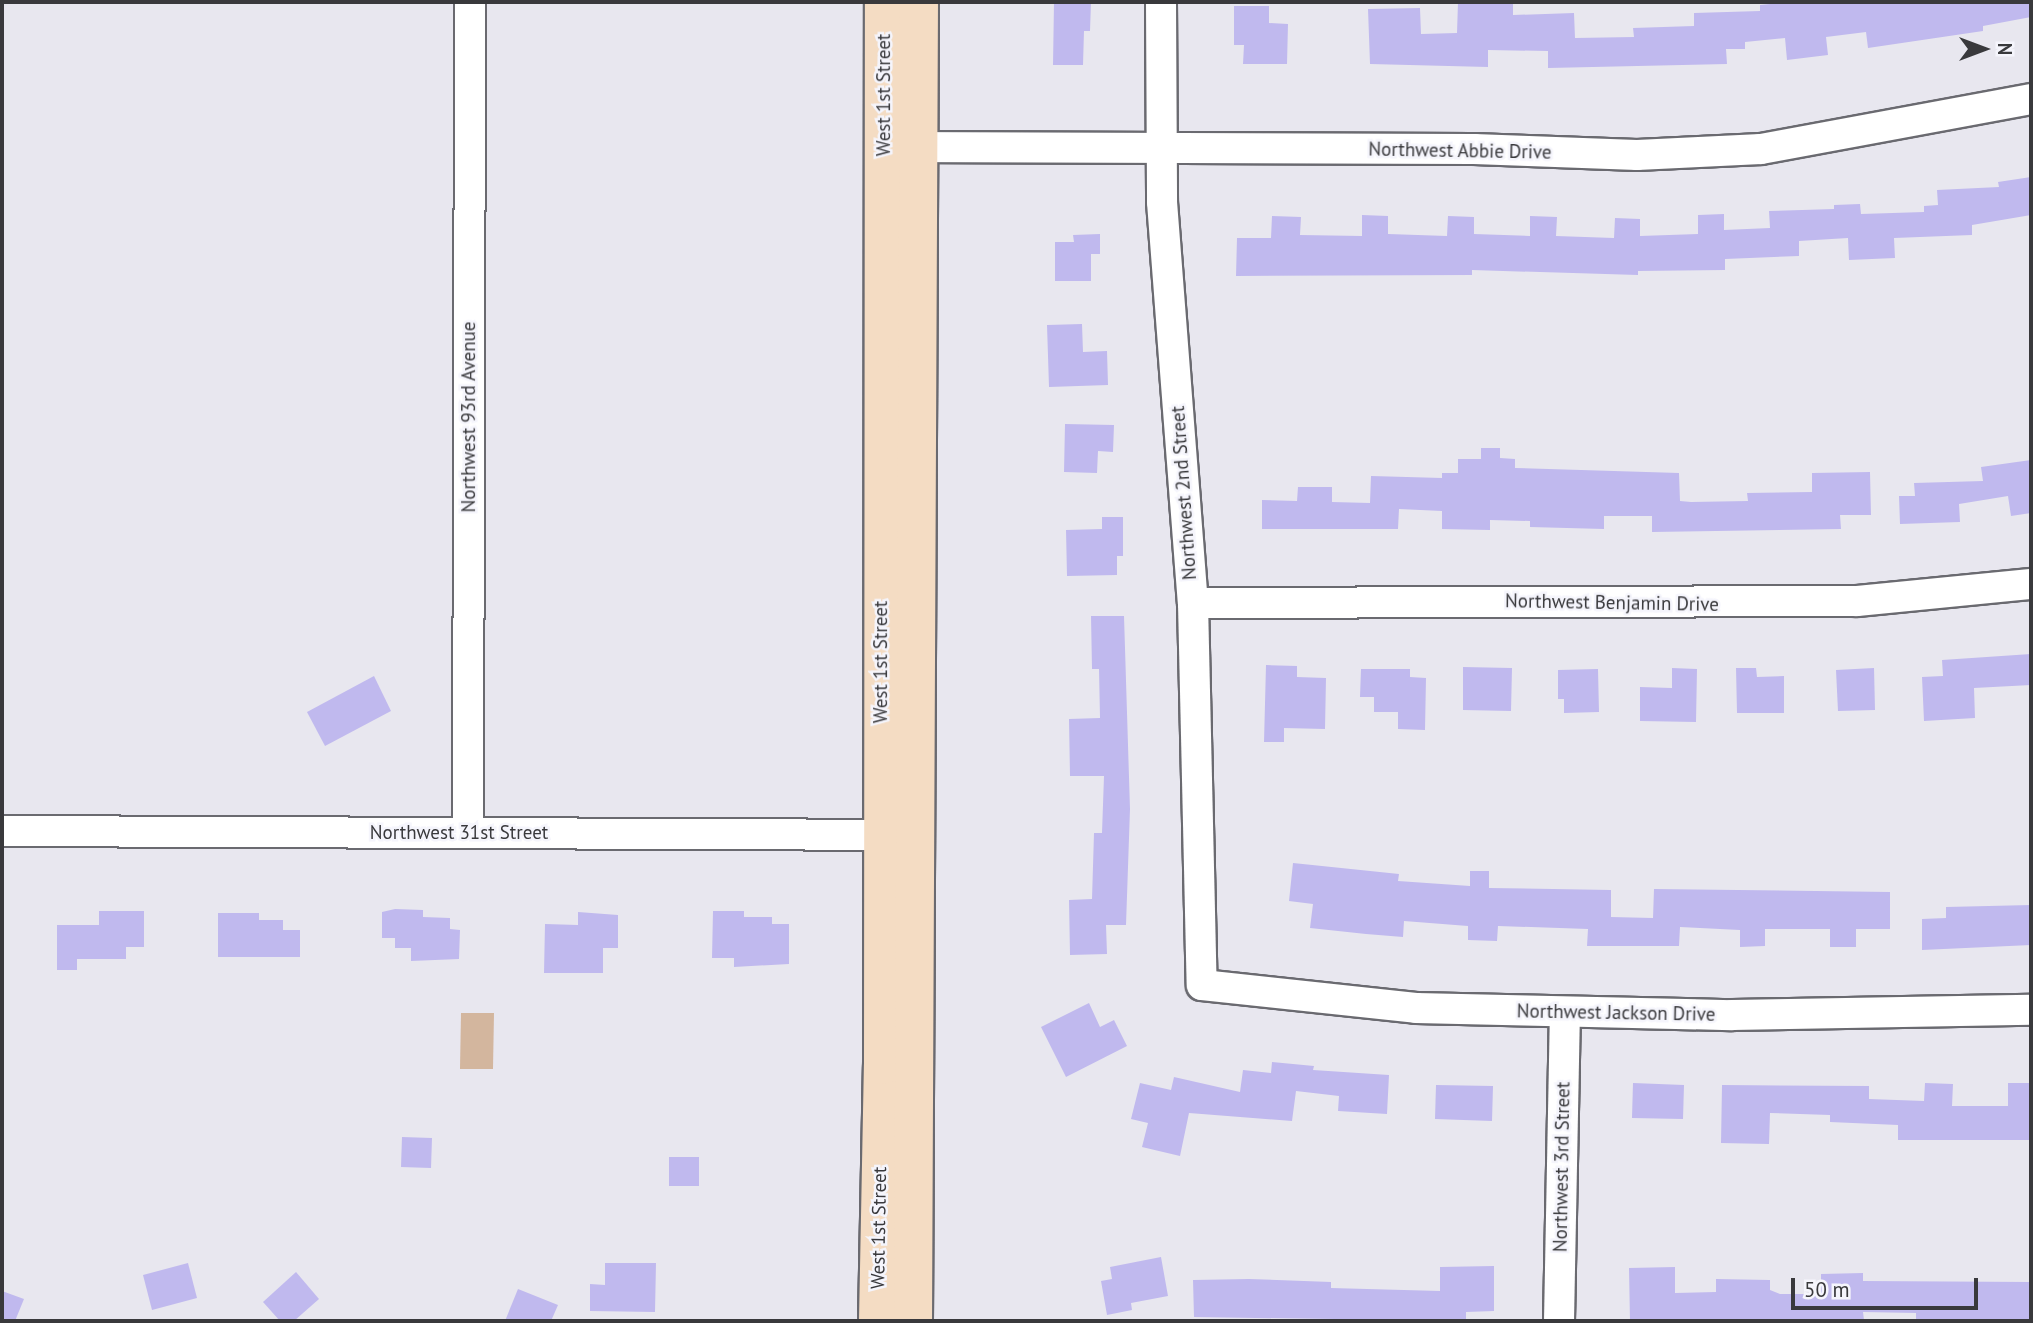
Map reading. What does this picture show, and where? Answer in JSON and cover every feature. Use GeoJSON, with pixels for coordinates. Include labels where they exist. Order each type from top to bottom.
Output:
{"type":"FeatureCollection","features":[{"type":"Feature","properties":{"kind":"main road","name":"West 1st Street"},"geometry":{"type":"LineString","coordinates":[[884,2],[900,147],[898,835],[914,1321]]}},
{"type":"Feature","properties":{"kind":"main road","name":"West 1st Street"},"geometry":{"type":"LineString","coordinates":[[900,147],[919,2]]}},
{"type":"Feature","properties":{"kind":"main road","name":"West 1st Street"},"geometry":{"type":"LineString","coordinates":[[877,1321],[883,1065],[898,835]]}},
{"type":"Feature","properties":{"kind":"street","name":"Northwest 93rd Avenue"},"geometry":{"type":"LineString","coordinates":[[468,832],[470,2]]}},
{"type":"Feature","properties":{"kind":"street","name":"Northwest 2nd Street"},"geometry":{"type":"LineString","coordinates":[[1161,2],[1160,149],[1193,603],[1202,985]]}},
{"type":"Feature","properties":{"kind":"street","name":"Northwest Abbie Drive"},"geometry":{"type":"LineString","coordinates":[[900,147],[1474,149],[1637,155],[1761,149],[2031,99]]}},
{"type":"Feature","properties":{"kind":"street","name":"Northwest Benjamin Drive"},"geometry":{"type":"LineString","coordinates":[[1193,603],[1830,602],[2031,584]]}},
{"type":"Feature","properties":{"kind":"street","name":"Northwest 31st Street"},"geometry":{"type":"LineString","coordinates":[[2,831],[898,835]]}},
{"type":"Feature","properties":{"kind":"street","name":"Northwest Jackson Drive"},"geometry":{"type":"LineString","coordinates":[[1202,985],[1416,1008],[1745,1015],[2031,1010]]}},
{"type":"Feature","properties":{"kind":"street","name":"Northwest 3rd Street"},"geometry":{"type":"LineString","coordinates":[[1559,1321],[1565,1012]]}},
{"type":"Feature","properties":{"kind":"shaded area"},"geometry":{"type":"Polygon","coordinates":[[[461,1013],[494,1013],[493,1069],[460,1069],[461,1013]]]}},
{"type":"Feature","properties":{"kind":"building"},"geometry":{"type":"Polygon","coordinates":[[[1054,2],[1091,2],[1090,31],[1084,31],[1083,65],[1053,65],[1054,2]]]}},
{"type":"Feature","properties":{"kind":"building"},"geometry":{"type":"Polygon","coordinates":[[[1458,2],[1513,2],[1513,15],[1574,13],[1575,38],[1634,37],[1633,28],[1694,26],[1694,13],[1760,11],[1760,5],[1789,2],[2031,2],[2031,17],[1983,26],[1983,31],[1868,48],[1866,32],[1826,37],[1828,55],[1787,60],[1785,38],[1745,42],[1745,49],[1726,49],[1727,64],[1548,68],[1548,51],[1488,50],[1488,67],[1370,64],[1368,9],[1420,8],[1421,34],[1457,33],[1458,2]]]}},
{"type":"Feature","properties":{"kind":"building"},"geometry":{"type":"Polygon","coordinates":[[[1234,6],[1269,6],[1269,23],[1288,24],[1287,64],[1243,64],[1244,45],[1234,45],[1234,6]]]}},
{"type":"Feature","properties":{"kind":"building"},"geometry":{"type":"Polygon","coordinates":[[[2031,177],[2031,215],[1972,225],[1972,235],[1894,238],[1895,258],[1849,260],[1848,238],[1799,241],[1799,256],[1725,259],[1725,270],[1638,271],[1638,275],[1472,270],[1472,275],[1236,276],[1237,238],[1271,238],[1272,216],[1301,217],[1300,235],[1362,236],[1362,215],[1388,216],[1388,234],[1447,236],[1448,216],[1474,217],[1474,234],[1530,236],[1530,216],[1557,217],[1556,236],[1614,238],[1615,218],[1640,219],[1640,236],[1698,234],[1698,215],[1724,214],[1724,230],[1770,228],[1769,211],[1834,209],[1834,205],[1860,204],[1861,214],[1924,212],[1924,206],[1938,205],[1937,190],[1999,187],[1998,182],[2031,177]]]}},
{"type":"Feature","properties":{"kind":"building"},"geometry":{"type":"Polygon","coordinates":[[[1100,234],[1100,254],[1091,254],[1091,281],[1055,281],[1055,242],[1074,242],[1073,235],[1100,234]]]}},
{"type":"Feature","properties":{"kind":"building"},"geometry":{"type":"Polygon","coordinates":[[[1082,324],[1083,352],[1107,351],[1108,385],[1049,387],[1047,325],[1082,324]]]}},
{"type":"Feature","properties":{"kind":"building"},"geometry":{"type":"Polygon","coordinates":[[[1065,424],[1114,425],[1113,452],[1098,451],[1097,473],[1064,472],[1065,424]]]}},
{"type":"Feature","properties":{"kind":"building"},"geometry":{"type":"Polygon","coordinates":[[[1481,448],[1500,448],[1500,458],[1515,459],[1515,468],[1679,473],[1680,501],[1691,502],[1748,501],[1747,493],[1812,492],[1812,473],[1870,472],[1871,515],[1840,515],[1841,529],[1652,532],[1652,516],[1604,516],[1604,529],[1530,527],[1530,521],[1490,520],[1490,530],[1442,529],[1442,511],[1399,509],[1398,529],[1262,529],[1262,500],[1297,501],[1298,487],[1332,487],[1332,502],[1370,503],[1371,476],[1442,478],[1442,473],[1458,473],[1458,459],[1481,459],[1481,448]]]}},
{"type":"Feature","properties":{"kind":"building"},"geometry":{"type":"Polygon","coordinates":[[[2031,460],[2031,513],[2011,516],[2008,496],[1959,504],[1960,522],[1900,524],[1899,496],[1915,496],[1914,483],[1983,481],[1981,467],[2031,460]]]}},
{"type":"Feature","properties":{"kind":"building"},"geometry":{"type":"Polygon","coordinates":[[[1102,517],[1123,517],[1123,556],[1117,556],[1117,575],[1067,576],[1066,530],[1102,529],[1102,517]]]}},
{"type":"Feature","properties":{"kind":"building"},"geometry":{"type":"Polygon","coordinates":[[[1091,616],[1124,616],[1130,809],[1126,925],[1106,925],[1107,954],[1070,955],[1069,900],[1092,899],[1094,833],[1102,833],[1104,776],[1070,776],[1069,719],[1100,718],[1099,669],[1092,669],[1091,616]]]}},
{"type":"Feature","properties":{"kind":"building"},"geometry":{"type":"Polygon","coordinates":[[[2031,654],[2031,685],[1974,688],[1975,718],[1924,721],[1922,677],[1943,676],[1942,660],[2031,654]]]}},
{"type":"Feature","properties":{"kind":"building"},"geometry":{"type":"Polygon","coordinates":[[[1266,665],[1297,666],[1297,677],[1326,678],[1325,729],[1284,728],[1284,742],[1264,742],[1266,665]]]}},
{"type":"Feature","properties":{"kind":"building"},"geometry":{"type":"Polygon","coordinates":[[[1463,667],[1512,668],[1511,711],[1463,710],[1463,667]]]}},
{"type":"Feature","properties":{"kind":"building"},"geometry":{"type":"Polygon","coordinates":[[[1672,668],[1697,669],[1696,722],[1640,721],[1640,687],[1672,688],[1672,668]]]}},
{"type":"Feature","properties":{"kind":"building"},"geometry":{"type":"Polygon","coordinates":[[[1736,668],[1756,668],[1757,677],[1784,676],[1784,713],[1737,713],[1736,668]]]}},
{"type":"Feature","properties":{"kind":"building"},"geometry":{"type":"Polygon","coordinates":[[[1874,668],[1875,710],[1838,711],[1836,670],[1874,668]]]}},
{"type":"Feature","properties":{"kind":"building"},"geometry":{"type":"Polygon","coordinates":[[[1361,669],[1410,669],[1410,677],[1426,678],[1425,730],[1398,729],[1398,712],[1374,712],[1374,697],[1360,697],[1361,669]]]}},
{"type":"Feature","properties":{"kind":"building"},"geometry":{"type":"Polygon","coordinates":[[[1598,669],[1599,712],[1564,713],[1564,699],[1558,699],[1558,670],[1598,669]]]}},
{"type":"Feature","properties":{"kind":"building"},"geometry":{"type":"Polygon","coordinates":[[[374,676],[391,711],[325,746],[307,712],[374,676]]]}},
{"type":"Feature","properties":{"kind":"building"},"geometry":{"type":"Polygon","coordinates":[[[1293,863],[1399,874],[1398,881],[1470,886],[1470,871],[1489,871],[1489,888],[1611,890],[1611,917],[1653,918],[1654,889],[1890,892],[1890,929],[1856,929],[1856,947],[1830,947],[1830,929],[1765,929],[1765,946],[1740,947],[1740,930],[1680,927],[1679,946],[1587,946],[1588,929],[1498,926],[1497,941],[1468,940],[1468,926],[1404,921],[1403,937],[1310,928],[1313,904],[1289,901],[1293,863]]]}},
{"type":"Feature","properties":{"kind":"building"},"geometry":{"type":"Polygon","coordinates":[[[2031,905],[2031,945],[1922,950],[1922,919],[1946,918],[1946,907],[2031,905]]]}},
{"type":"Feature","properties":{"kind":"building"},"geometry":{"type":"Polygon","coordinates":[[[395,909],[423,910],[423,917],[450,918],[450,929],[460,930],[459,959],[411,961],[411,948],[395,948],[395,938],[382,938],[382,912],[395,909]]]}},
{"type":"Feature","properties":{"kind":"building"},"geometry":{"type":"Polygon","coordinates":[[[99,911],[144,911],[144,947],[126,947],[126,959],[77,959],[77,970],[57,970],[57,925],[99,925],[99,911]]]}},
{"type":"Feature","properties":{"kind":"building"},"geometry":{"type":"Polygon","coordinates":[[[713,911],[744,911],[744,917],[772,917],[772,924],[789,924],[789,964],[734,967],[734,958],[712,958],[713,911]]]}},
{"type":"Feature","properties":{"kind":"building"},"geometry":{"type":"Polygon","coordinates":[[[578,912],[618,915],[618,948],[603,948],[603,973],[544,973],[545,924],[578,925],[578,912]]]}},
{"type":"Feature","properties":{"kind":"building"},"geometry":{"type":"Polygon","coordinates":[[[218,913],[259,913],[259,920],[283,920],[283,930],[300,930],[300,957],[218,957],[218,913]]]}},
{"type":"Feature","properties":{"kind":"building"},"geometry":{"type":"Polygon","coordinates":[[[1089,1003],[1100,1027],[1114,1020],[1127,1046],[1066,1077],[1041,1027],[1089,1003]]]}},
{"type":"Feature","properties":{"kind":"building"},"geometry":{"type":"Polygon","coordinates":[[[1272,1062],[1314,1066],[1313,1070],[1389,1075],[1387,1114],[1338,1111],[1339,1096],[1296,1091],[1292,1121],[1189,1113],[1180,1156],[1142,1147],[1148,1123],[1131,1119],[1140,1083],[1171,1090],[1174,1077],[1240,1092],[1243,1070],[1271,1073],[1272,1062]]]}},
{"type":"Feature","properties":{"kind":"building"},"geometry":{"type":"Polygon","coordinates":[[[1633,1083],[1684,1085],[1683,1119],[1632,1118],[1633,1083]]]}},
{"type":"Feature","properties":{"kind":"building"},"geometry":{"type":"Polygon","coordinates":[[[1925,1083],[1953,1084],[1952,1106],[2008,1106],[2008,1083],[2031,1083],[2031,1140],[1898,1140],[1898,1125],[1830,1122],[1830,1115],[1770,1113],[1769,1144],[1721,1143],[1722,1085],[1869,1086],[1869,1099],[1924,1101],[1925,1083]]]}},
{"type":"Feature","properties":{"kind":"building"},"geometry":{"type":"Polygon","coordinates":[[[1436,1085],[1493,1086],[1492,1121],[1435,1119],[1436,1085]]]}},
{"type":"Feature","properties":{"kind":"building"},"geometry":{"type":"Polygon","coordinates":[[[402,1137],[432,1138],[431,1168],[401,1167],[402,1137]]]}},
{"type":"Feature","properties":{"kind":"building"},"geometry":{"type":"Polygon","coordinates":[[[669,1157],[699,1157],[699,1186],[669,1186],[669,1157]]]}},
{"type":"Feature","properties":{"kind":"building"},"geometry":{"type":"Polygon","coordinates":[[[1161,1257],[1168,1296],[1131,1303],[1132,1310],[1107,1315],[1101,1281],[1112,1279],[1110,1267],[1161,1257]]]}},
{"type":"Feature","properties":{"kind":"building"},"geometry":{"type":"Polygon","coordinates":[[[188,1263],[197,1298],[152,1310],[143,1275],[188,1263]]]}},
{"type":"Feature","properties":{"kind":"building"},"geometry":{"type":"Polygon","coordinates":[[[605,1263],[656,1263],[655,1312],[590,1311],[590,1284],[605,1285],[605,1263]]]}},
{"type":"Feature","properties":{"kind":"building"},"geometry":{"type":"Polygon","coordinates":[[[1494,1266],[1494,1311],[1466,1312],[1466,1321],[1194,1317],[1193,1280],[1331,1282],[1331,1288],[1440,1291],[1440,1267],[1494,1266]]]}},
{"type":"Feature","properties":{"kind":"building"},"geometry":{"type":"Polygon","coordinates":[[[1675,1267],[1675,1293],[1716,1292],[1716,1279],[1770,1280],[1770,1290],[1780,1294],[1821,1294],[1821,1274],[1863,1273],[1863,1281],[2031,1282],[2031,1319],[1916,1321],[1916,1313],[1863,1312],[1864,1320],[1630,1321],[1629,1268],[1675,1267]]]}},
{"type":"Feature","properties":{"kind":"building"},"geometry":{"type":"Polygon","coordinates":[[[296,1272],[319,1299],[294,1321],[280,1321],[263,1302],[296,1272]]]}},
{"type":"Feature","properties":{"kind":"building"},"geometry":{"type":"Polygon","coordinates":[[[518,1289],[558,1305],[551,1321],[505,1321],[518,1289]]]}},
{"type":"Feature","properties":{"kind":"building"},"geometry":{"type":"Polygon","coordinates":[[[2,1291],[24,1299],[15,1321],[2,1321],[2,1291]]]}}]}
